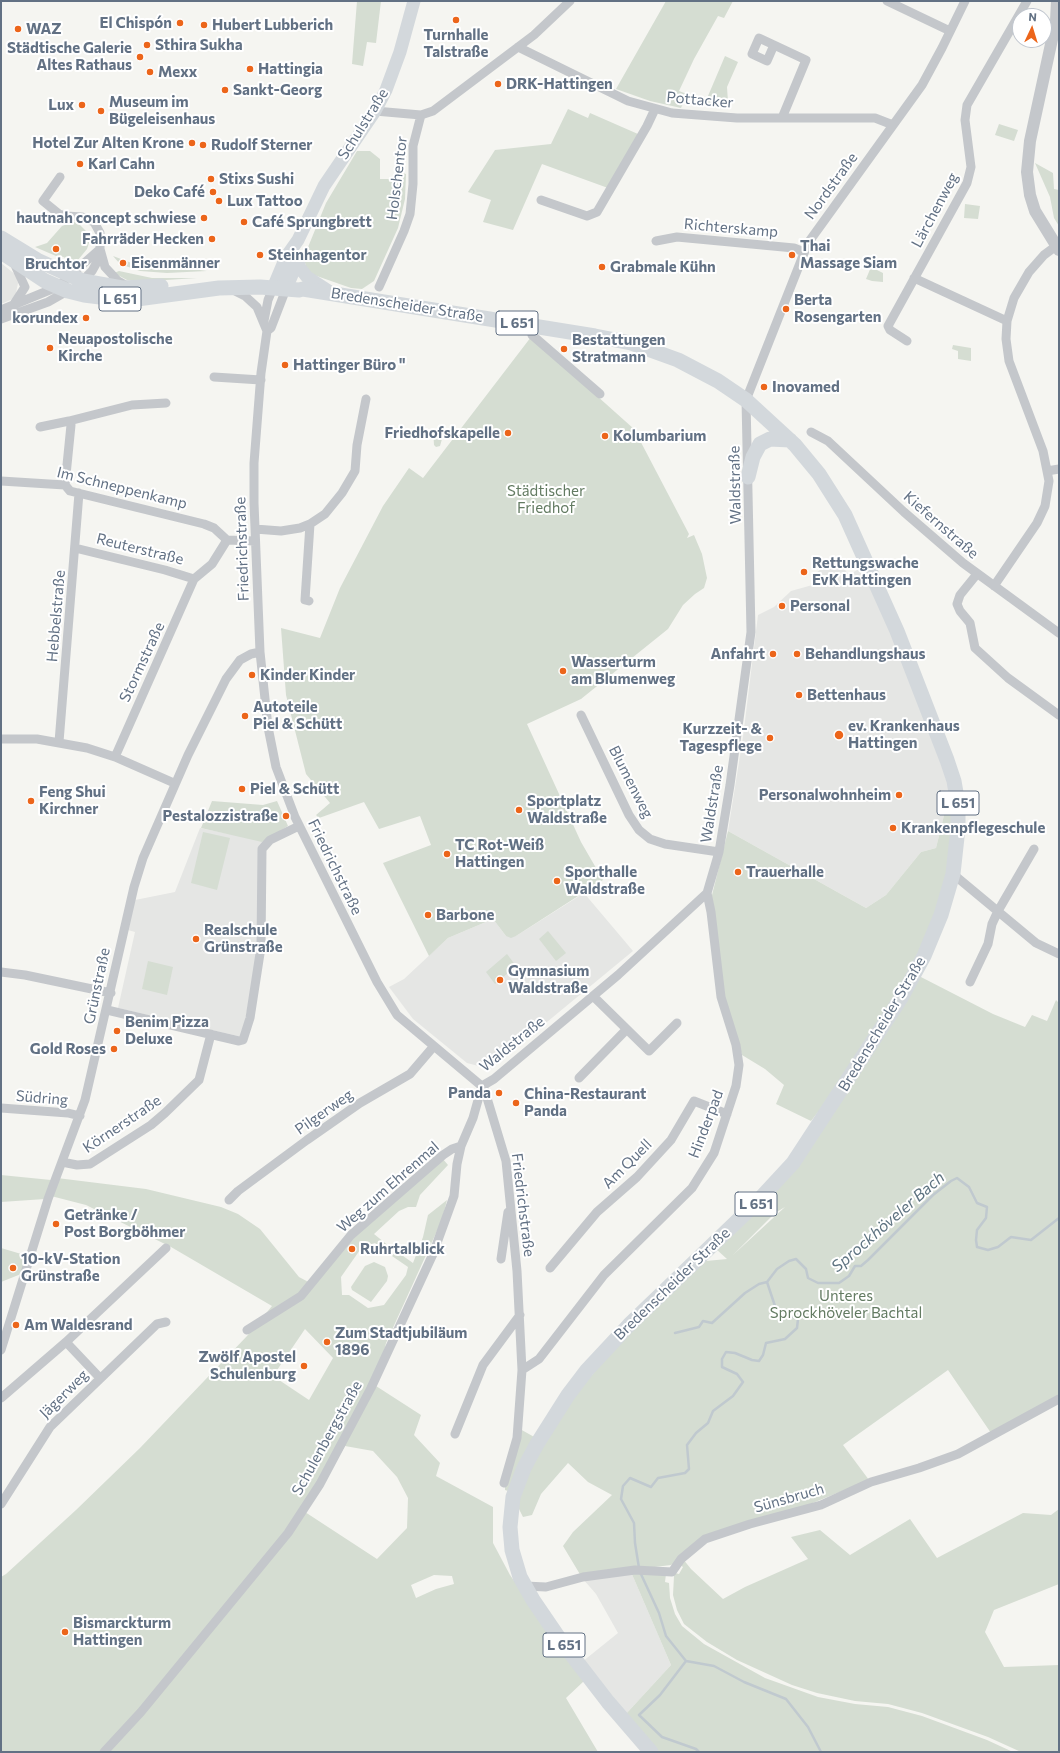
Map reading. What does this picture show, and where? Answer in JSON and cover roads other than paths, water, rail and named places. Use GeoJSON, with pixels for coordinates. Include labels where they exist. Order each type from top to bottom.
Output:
{"type":"FeatureCollection","features":[{"type":"Feature","properties":{"kind":"main road","name":"Schulstraße"},"geometry":{"type":"LineString","coordinates":[[281,285],[286,257],[298,240],[330,175],[375,111],[393,73],[414,1]]}},
{"type":"Feature","properties":{"kind":"main road","name":"L 651"},"geometry":{"type":"LineString","coordinates":[[1,238],[37,260],[69,284],[95,284],[132,288],[242,277],[262,277],[281,285]]}},
{"type":"Feature","properties":{"kind":"main road","name":"Schulstraße"},"geometry":{"type":"LineString","coordinates":[[281,285],[297,259],[298,240]]}},
{"type":"Feature","properties":{"kind":"main road","name":"L 651"},"geometry":{"type":"LineString","coordinates":[[1,252],[13,261],[69,284],[116,299],[136,299],[219,288],[281,285]]}},
{"type":"Feature","properties":{"kind":"main road"},"geometry":{"type":"LineString","coordinates":[[297,259],[300,268],[307,277],[333,294]]}},
{"type":"Feature","properties":{"kind":"main road","name":"Bredenscheider Straße"},"geometry":{"type":"LineString","coordinates":[[281,285],[299,290],[303,289],[534,325],[631,343],[678,360],[703,372],[746,400],[790,440],[819,474],[846,515],[897,632],[951,771],[957,795],[958,828],[953,874],[933,934],[913,976],[872,1044],[793,1163],[756,1203],[608,1346],[568,1395],[537,1444],[517,1484],[510,1517],[512,1550],[517,1570],[532,1600],[587,1675],[651,1752]]}},
{"type":"Feature","properties":{"kind":"main road"},"geometry":{"type":"LineString","coordinates":[[748,477],[753,457],[760,444],[770,439],[790,440]]}},
{"type":"Feature","properties":{"kind":"street"},"geometry":{"type":"LineString","coordinates":[[375,111],[421,115],[438,107],[549,23],[570,1]]}},
{"type":"Feature","properties":{"kind":"street"},"geometry":{"type":"LineString","coordinates":[[887,1],[950,31]]}},
{"type":"Feature","properties":{"kind":"street","name":"Nordstraße"},"geometry":{"type":"LineString","coordinates":[[746,400],[804,252],[825,217],[922,85],[965,1]]}},
{"type":"Feature","properties":{"kind":"street","name":"Lärchenweg"},"geometry":{"type":"LineString","coordinates":[[907,341],[890,330],[888,326],[962,194],[970,175],[971,155],[965,120],[970,99],[1027,1]]}},
{"type":"Feature","properties":{"kind":"street"},"geometry":{"type":"LineString","coordinates":[[994,586],[1034,529],[1048,496],[1047,471],[1042,451],[1009,361],[1006,339],[1007,321],[1014,298],[1022,283],[1036,264],[1058,247],[1035,211],[1030,195],[1027,172],[1030,141],[1054,29],[1057,1]]}},
{"type":"Feature","properties":{"kind":"street"},"geometry":{"type":"LineString","coordinates":[[774,45],[806,60],[782,118]]}},
{"type":"Feature","properties":{"kind":"street","name":"Pottacker"},"geometry":{"type":"LineString","coordinates":[[518,47],[609,93],[628,101],[655,109],[694,116],[875,118],[893,125]]}},
{"type":"Feature","properties":{"kind":"street"},"geometry":{"type":"LineString","coordinates":[[541,200],[587,216],[597,212],[647,126],[655,109]]}},
{"type":"Feature","properties":{"kind":"street","name":"Holschentor"},"geometry":{"type":"LineString","coordinates":[[379,287],[410,214],[413,184],[413,146],[421,115]]}},
{"type":"Feature","properties":{"kind":"street"},"geometry":{"type":"LineString","coordinates":[[1,310],[69,284],[92,271],[100,252],[100,233],[94,222],[82,216],[66,216],[58,214],[43,201],[60,177]]}},
{"type":"Feature","properties":{"kind":"street","name":"Richterskamp"},"geometry":{"type":"LineString","coordinates":[[656,241],[677,237],[794,248],[804,252]]}},
{"type":"Feature","properties":{"kind":"street"},"geometry":{"type":"LineString","coordinates":[[1,319],[48,302],[69,284],[100,252]]}},
{"type":"Feature","properties":{"kind":"street"},"geometry":{"type":"LineString","coordinates":[[100,252],[109,273],[118,281],[132,288]]}},
{"type":"Feature","properties":{"kind":"street"},"geometry":{"type":"LineString","coordinates":[[13,261],[24,287],[14,304]]}},
{"type":"Feature","properties":{"kind":"street"},"geometry":{"type":"LineString","coordinates":[[914,278],[1007,321]]}},
{"type":"Feature","properties":{"kind":"street","name":"Friedrichstraße"},"geometry":{"type":"LineString","coordinates":[[281,285],[268,300],[254,463],[254,529],[260,652],[268,727],[276,767],[299,826],[377,982],[397,1015],[482,1086],[486,1091],[506,1161],[520,1315],[522,1370],[518,1438],[504,1483]]}},
{"type":"Feature","properties":{"kind":"street"},"geometry":{"type":"LineString","coordinates":[[219,288],[238,292],[253,302],[260,311],[265,328]]}},
{"type":"Feature","properties":{"kind":"street"},"geometry":{"type":"LineString","coordinates":[[534,325],[532,335],[600,394]]}},
{"type":"Feature","properties":{"kind":"street"},"geometry":{"type":"LineString","coordinates":[[214,377],[260,380]]}},
{"type":"Feature","properties":{"kind":"street"},"geometry":{"type":"LineString","coordinates":[[254,529],[292,530],[310,524],[329,508],[342,492],[355,471],[357,445],[366,399]]}},
{"type":"Feature","properties":{"kind":"street","name":"Waldstraße"},"geometry":{"type":"LineString","coordinates":[[482,1086],[499,1076],[628,966],[707,893],[719,852],[733,769],[751,632],[746,400]]}},
{"type":"Feature","properties":{"kind":"street"},"geometry":{"type":"LineString","coordinates":[[40,427],[132,405],[166,403]]}},
{"type":"Feature","properties":{"kind":"street"},"geometry":{"type":"LineString","coordinates":[[65,485],[71,425],[69,421]]}},
{"type":"Feature","properties":{"kind":"street","name":"Kiefernstraße"},"geometry":{"type":"LineString","coordinates":[[811,432],[828,441],[910,517],[977,574],[1059,633]]}},
{"type":"Feature","properties":{"kind":"street"},"geometry":{"type":"LineString","coordinates":[[1047,471],[1059,469]]}},
{"type":"Feature","properties":{"kind":"street","name":"Im Schneppenkamp"},"geometry":{"type":"LineString","coordinates":[[1,481],[65,485],[70,491],[194,521],[214,528],[227,540]]}},
{"type":"Feature","properties":{"kind":"street","name":"Hebbelstraße"},"geometry":{"type":"LineString","coordinates":[[59,742],[79,493]]}},
{"type":"Feature","properties":{"kind":"street"},"geometry":{"type":"LineString","coordinates":[[310,524],[305,600],[310,601]]}},
{"type":"Feature","properties":{"kind":"street"},"geometry":{"type":"LineString","coordinates":[[227,540],[255,540]]}},
{"type":"Feature","properties":{"kind":"street","name":"Reuterstraße"},"geometry":{"type":"LineString","coordinates":[[75,548],[166,570],[194,579],[212,564],[227,540]]}},
{"type":"Feature","properties":{"kind":"street"},"geometry":{"type":"LineString","coordinates":[[977,574],[960,595],[957,604],[960,611],[970,623],[975,648],[1008,678],[1059,715]]}},
{"type":"Feature","properties":{"kind":"street","name":"Stormstraße"},"geometry":{"type":"LineString","coordinates":[[115,757],[194,579]]}},
{"type":"Feature","properties":{"kind":"street","name":"Grünstraße"},"geometry":{"type":"LineString","coordinates":[[1,1350],[46,1206],[80,1116],[91,1078],[138,872],[174,783],[230,673],[240,660],[251,654],[260,652]]}},
{"type":"Feature","properties":{"kind":"street","name":"Blumenweg"},"geometry":{"type":"LineString","coordinates":[[581,715],[629,815],[639,830],[650,839],[665,844],[719,852]]}},
{"type":"Feature","properties":{"kind":"street"},"geometry":{"type":"LineString","coordinates":[[1,739],[27,738],[59,742],[115,757],[174,783]]}},
{"type":"Feature","properties":{"kind":"street"},"geometry":{"type":"LineString","coordinates":[[107,1010],[239,1041],[244,1039],[250,1018],[261,946],[262,849],[270,840],[299,826]]}},
{"type":"Feature","properties":{"kind":"street"},"geometry":{"type":"LineString","coordinates":[[970,982],[988,944],[991,927],[998,911],[1034,849]]}},
{"type":"Feature","properties":{"kind":"street"},"geometry":{"type":"LineString","coordinates":[[953,874],[1036,943],[1059,954]]}},
{"type":"Feature","properties":{"kind":"street","name":"Hinderpad"},"geometry":{"type":"LineString","coordinates":[[522,1370],[539,1359],[604,1275],[692,1188],[714,1153],[736,1086],[738,1059],[721,997],[712,912],[707,893]]}},
{"type":"Feature","properties":{"kind":"street"},"geometry":{"type":"LineString","coordinates":[[1,972],[25,975],[111,992]]}},
{"type":"Feature","properties":{"kind":"street"},"geometry":{"type":"LineString","coordinates":[[593,996],[649,1051],[677,1023]]}},
{"type":"Feature","properties":{"kind":"street"},"geometry":{"type":"LineString","coordinates":[[579,1078],[626,1030]]}},
{"type":"Feature","properties":{"kind":"street","name":"Körnerstraße"},"geometry":{"type":"LineString","coordinates":[[62,1162],[76,1165],[90,1164],[166,1114],[199,1080],[211,1034]]}},
{"type":"Feature","properties":{"kind":"street","name":"Pilgerweg"},"geometry":{"type":"LineString","coordinates":[[229,1200],[238,1191],[360,1103],[410,1074],[434,1046]]}},
{"type":"Feature","properties":{"kind":"street","name":"Schulenbergstraße"},"geometry":{"type":"LineString","coordinates":[[104,1752],[141,1712],[288,1533],[320,1484],[371,1388],[432,1254],[454,1196],[457,1164],[461,1146],[473,1118],[482,1086]]}},
{"type":"Feature","properties":{"kind":"street","name":"Am Quell"},"geometry":{"type":"LineString","coordinates":[[550,1268],[597,1212],[636,1177],[671,1140],[694,1101],[727,1114]]}},
{"type":"Feature","properties":{"kind":"street","name":"Südring"},"geometry":{"type":"LineString","coordinates":[[1,1108],[68,1113],[80,1116]]}},
{"type":"Feature","properties":{"kind":"street","name":"Weg zum Ehrenmal"},"geometry":{"type":"LineString","coordinates":[[247,1330],[301,1296],[351,1235],[443,1156],[452,1149],[461,1146]]}},
{"type":"Feature","properties":{"kind":"street"},"geometry":{"type":"LineString","coordinates":[[501,1260],[510,1199]]}},
{"type":"Feature","properties":{"kind":"street"},"geometry":{"type":"LineString","coordinates":[[1,1398],[66,1342],[166,1248]]}},
{"type":"Feature","properties":{"kind":"street"},"geometry":{"type":"LineString","coordinates":[[455,1434],[483,1365],[520,1315]]}},
{"type":"Feature","properties":{"kind":"street","name":"Jägerweg"},"geometry":{"type":"LineString","coordinates":[[1,1504],[50,1427],[157,1324],[166,1322]]}},
{"type":"Feature","properties":{"kind":"street"},"geometry":{"type":"LineString","coordinates":[[66,1342],[100,1378]]}},
{"type":"Feature","properties":{"kind":"street","name":"Sünsbruch"},"geometry":{"type":"LineString","coordinates":[[525,1586],[546,1587],[583,1577],[635,1570],[672,1572],[681,1559],[705,1539],[750,1524],[821,1505],[871,1482],[919,1468],[958,1454],[1059,1399]]}},
{"type":"Feature","properties":{"kind":"waterway","name":"Sprockhöveler Bach"},"geometry":{"type":"LineString","coordinates":[[639,1568],[635,1543],[634,1523],[621,1499],[623,1486],[630,1478],[651,1487],[658,1478],[685,1473],[689,1469],[687,1445],[696,1433],[708,1423],[713,1411],[733,1396],[743,1382],[737,1374],[722,1367],[722,1359],[726,1352],[735,1353],[752,1360],[759,1361],[763,1355],[766,1343],[785,1339],[797,1328],[798,1319],[776,1309],[767,1282],[777,1269],[789,1261],[796,1259],[806,1269],[808,1278],[818,1283],[839,1283],[849,1276],[855,1266],[861,1266],[868,1260],[933,1195],[957,1178],[969,1187],[977,1203],[987,1207],[986,1218],[977,1230],[977,1247],[988,1250],[998,1247],[1011,1237],[1031,1240],[1059,1218]]}},
{"type":"Feature","properties":{"kind":"waterway"},"geometry":{"type":"LineString","coordinates":[[675,1333],[699,1327],[703,1321],[712,1323],[745,1293],[759,1284],[767,1282]]}},
{"type":"Feature","properties":{"kind":"waterway","name":"Sprockhöveler Bach"},"geometry":{"type":"LineString","coordinates":[[640,1572],[659,1613],[666,1636],[686,1661],[714,1666],[744,1682],[786,1699],[808,1727],[821,1752]]}},
{"type":"Feature","properties":{"kind":"waterway","name":"Sprockhöveler Bach"},"geometry":{"type":"LineString","coordinates":[[686,1661],[660,1695],[639,1715],[662,1737],[696,1749],[699,1752]]}},
{"type":"Feature","properties":{"kind":"place","name":"Turnhalle Talstraße"},"geometry":{"type":"Point","coordinates":[456,20]}},
{"type":"Feature","properties":{"kind":"place","name":"El Chispón"},"geometry":{"type":"Point","coordinates":[180,23]}},
{"type":"Feature","properties":{"kind":"place","name":"Hubert Lubberich"},"geometry":{"type":"Point","coordinates":[204,25]}},
{"type":"Feature","properties":{"kind":"place","name":"WAZ"},"geometry":{"type":"Point","coordinates":[18,29]}},
{"type":"Feature","properties":{"kind":"place","name":"Sthira Sukha"},"geometry":{"type":"Point","coordinates":[147,45]}},
{"type":"Feature","properties":{"kind":"place","name":"Städtische Galerie Altes Rathaus"},"geometry":{"type":"Point","coordinates":[140,57]}},
{"type":"Feature","properties":{"kind":"place","name":"Hattingia"},"geometry":{"type":"Point","coordinates":[250,69]}},
{"type":"Feature","properties":{"kind":"place","name":"Mexx"},"geometry":{"type":"Point","coordinates":[150,72]}},
{"type":"Feature","properties":{"kind":"place","name":"DRK-Hattingen"},"geometry":{"type":"Point","coordinates":[498,84]}},
{"type":"Feature","properties":{"kind":"place","name":"Sankt-Georg"},"geometry":{"type":"Point","coordinates":[225,90]}},
{"type":"Feature","properties":{"kind":"place","name":"Lux"},"geometry":{"type":"Point","coordinates":[82,105]}},
{"type":"Feature","properties":{"kind":"place","name":"Museum im Bügeleisenhaus"},"geometry":{"type":"Point","coordinates":[101,111]}},
{"type":"Feature","properties":{"kind":"place","name":"Hotel Zur Alten Krone"},"geometry":{"type":"Point","coordinates":[192,143]}},
{"type":"Feature","properties":{"kind":"place","name":"Rudolf Sterner"},"geometry":{"type":"Point","coordinates":[203,145]}},
{"type":"Feature","properties":{"kind":"place","name":"Karl Cahn"},"geometry":{"type":"Point","coordinates":[80,164]}},
{"type":"Feature","properties":{"kind":"place","name":"Stixs Sushi"},"geometry":{"type":"Point","coordinates":[211,179]}},
{"type":"Feature","properties":{"kind":"place","name":"Deko Café"},"geometry":{"type":"Point","coordinates":[213,192]}},
{"type":"Feature","properties":{"kind":"place","name":"Lux Tattoo"},"geometry":{"type":"Point","coordinates":[219,201]}},
{"type":"Feature","properties":{"kind":"place","name":"hautnah concept schwiese"},"geometry":{"type":"Point","coordinates":[204,218]}},
{"type":"Feature","properties":{"kind":"place","name":"Café Sprungbrett"},"geometry":{"type":"Point","coordinates":[244,222]}},
{"type":"Feature","properties":{"kind":"place","name":"Fahrräder Hecken"},"geometry":{"type":"Point","coordinates":[212,239]}},
{"type":"Feature","properties":{"kind":"place","name":"Bruchtor"},"geometry":{"type":"Point","coordinates":[56,249]}},
{"type":"Feature","properties":{"kind":"place","name":"Steinhagentor"},"geometry":{"type":"Point","coordinates":[260,255]}},
{"type":"Feature","properties":{"kind":"place","name":"Thai Massage Siam"},"geometry":{"type":"Point","coordinates":[792,255]}},
{"type":"Feature","properties":{"kind":"place","name":"Eisenmänner"},"geometry":{"type":"Point","coordinates":[123,263]}},
{"type":"Feature","properties":{"kind":"place","name":"Grabmale Kühn"},"geometry":{"type":"Point","coordinates":[602,267]}},
{"type":"Feature","properties":{"kind":"place","name":"Berta Rosengarten"},"geometry":{"type":"Point","coordinates":[786,309]}},
{"type":"Feature","properties":{"kind":"place","name":"korundex"},"geometry":{"type":"Point","coordinates":[86,318]}},
{"type":"Feature","properties":{"kind":"place","name":"Neuapostolische Kirche"},"geometry":{"type":"Point","coordinates":[50,348]}},
{"type":"Feature","properties":{"kind":"place","name":"Bestattungen Stratmann"},"geometry":{"type":"Point","coordinates":[564,349]}},
{"type":"Feature","properties":{"kind":"place","name":"Hattinger Büro \""},"geometry":{"type":"Point","coordinates":[285,365]}},
{"type":"Feature","properties":{"kind":"place","name":"Inovamed"},"geometry":{"type":"Point","coordinates":[764,387]}},
{"type":"Feature","properties":{"kind":"place","name":"Friedhofskapelle"},"geometry":{"type":"Point","coordinates":[508,433]}},
{"type":"Feature","properties":{"kind":"place","name":"Kolumbarium"},"geometry":{"type":"Point","coordinates":[605,436]}},
{"type":"Feature","properties":{"kind":"place","name":"Rettungswache EvK Hattingen"},"geometry":{"type":"Point","coordinates":[804,572]}},
{"type":"Feature","properties":{"kind":"place","name":"Personal"},"geometry":{"type":"Point","coordinates":[782,606]}},
{"type":"Feature","properties":{"kind":"place","name":"Anfahrt"},"geometry":{"type":"Point","coordinates":[773,654]}},
{"type":"Feature","properties":{"kind":"place","name":"Behandlungshaus"},"geometry":{"type":"Point","coordinates":[797,654]}},
{"type":"Feature","properties":{"kind":"place","name":"Wasserturm am Blumenweg"},"geometry":{"type":"Point","coordinates":[563,671]}},
{"type":"Feature","properties":{"kind":"place","name":"Kinder Kinder"},"geometry":{"type":"Point","coordinates":[252,675]}},
{"type":"Feature","properties":{"kind":"place","name":"Bettenhaus"},"geometry":{"type":"Point","coordinates":[799,695]}},
{"type":"Feature","properties":{"kind":"place","name":"Autoteile Piel & Schütt"},"geometry":{"type":"Point","coordinates":[245,716]}},
{"type":"Feature","properties":{"kind":"place","name":"ev. Krankenhaus Hattingen"},"geometry":{"type":"Point","coordinates":[839,735]}},
{"type":"Feature","properties":{"kind":"place","name":"Kurzzeit- & Tagespflege"},"geometry":{"type":"Point","coordinates":[770,738]}},
{"type":"Feature","properties":{"kind":"place","name":"Piel & Schütt"},"geometry":{"type":"Point","coordinates":[242,789]}},
{"type":"Feature","properties":{"kind":"place","name":"Personalwohnheim"},"geometry":{"type":"Point","coordinates":[899,795]}},
{"type":"Feature","properties":{"kind":"place","name":"Feng Shui Kirchner"},"geometry":{"type":"Point","coordinates":[31,801]}},
{"type":"Feature","properties":{"kind":"place","name":"Sportplatz Waldstraße"},"geometry":{"type":"Point","coordinates":[519,810]}},
{"type":"Feature","properties":{"kind":"place","name":"Pestalozzistraße"},"geometry":{"type":"Point","coordinates":[286,816]}},
{"type":"Feature","properties":{"kind":"place","name":"Krankenpflegeschule"},"geometry":{"type":"Point","coordinates":[893,828]}},
{"type":"Feature","properties":{"kind":"place","name":"TC Rot-Weiß Hattingen"},"geometry":{"type":"Point","coordinates":[447,854]}},
{"type":"Feature","properties":{"kind":"place","name":"Trauerhalle"},"geometry":{"type":"Point","coordinates":[738,872]}},
{"type":"Feature","properties":{"kind":"place","name":"Sporthalle Waldstraße"},"geometry":{"type":"Point","coordinates":[557,881]}},
{"type":"Feature","properties":{"kind":"place","name":"Barbone"},"geometry":{"type":"Point","coordinates":[428,915]}},
{"type":"Feature","properties":{"kind":"place","name":"Realschule Grünstraße"},"geometry":{"type":"Point","coordinates":[196,939]}},
{"type":"Feature","properties":{"kind":"place","name":"Gymnasium Waldstraße"},"geometry":{"type":"Point","coordinates":[500,980]}},
{"type":"Feature","properties":{"kind":"place","name":"Benim Pizza Deluxe"},"geometry":{"type":"Point","coordinates":[117,1031]}},
{"type":"Feature","properties":{"kind":"place","name":"Gold Roses"},"geometry":{"type":"Point","coordinates":[114,1049]}},
{"type":"Feature","properties":{"kind":"place","name":"Panda"},"geometry":{"type":"Point","coordinates":[499,1093]}},
{"type":"Feature","properties":{"kind":"place","name":"China-Restaurant Panda"},"geometry":{"type":"Point","coordinates":[516,1103]}},
{"type":"Feature","properties":{"kind":"place","name":"Getränke / Post Borgböhmer"},"geometry":{"type":"Point","coordinates":[56,1224]}},
{"type":"Feature","properties":{"kind":"place","name":"Ruhrtalblick"},"geometry":{"type":"Point","coordinates":[352,1249]}},
{"type":"Feature","properties":{"kind":"place","name":"10-kV-Station Grünstraße"},"geometry":{"type":"Point","coordinates":[13,1268]}},
{"type":"Feature","properties":{"kind":"place","name":"Am Waldesrand"},"geometry":{"type":"Point","coordinates":[16,1325]}},
{"type":"Feature","properties":{"kind":"place","name":"Zum Stadtjubiläum 1896"},"geometry":{"type":"Point","coordinates":[327,1342]}},
{"type":"Feature","properties":{"kind":"place","name":"Zwölf Apostel Schulenburg"},"geometry":{"type":"Point","coordinates":[304,1366]}},
{"type":"Feature","properties":{"kind":"place","name":"Bismarckturm Hattingen"},"geometry":{"type":"Point","coordinates":[65,1632]}},
{"type":"Feature","properties":{"kind":"park label","name":"Städtischer Friedhof"},"geometry":{"type":"Point","coordinates":[546,500]}},
{"type":"Feature","properties":{"kind":"park label","name":"Unteres Sprockhöveler Bachtal"},"geometry":{"type":"Point","coordinates":[846,1304]}}]}
